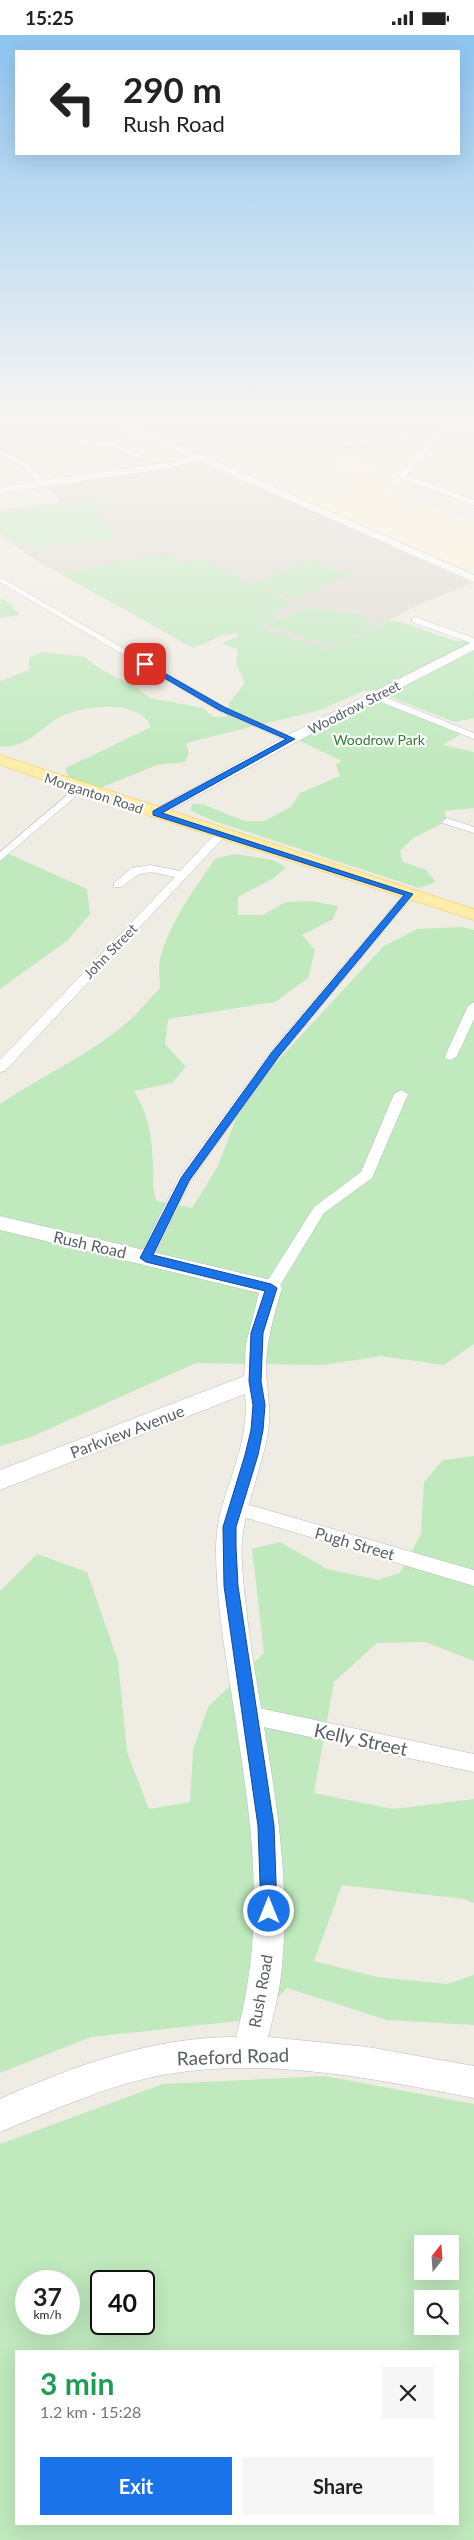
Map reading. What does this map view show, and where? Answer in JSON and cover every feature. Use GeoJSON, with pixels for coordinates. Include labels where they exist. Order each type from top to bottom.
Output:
{"type":"FeatureCollection","features":[{"type":"Feature","properties":{"kind":"main road","name":"Morganton Road"},"geometry":{"type":"LineString","coordinates":[[0,760],[155,813],[474,915]]}},
{"type":"Feature","properties":{"kind":"street"},"geometry":{"type":"LineString","coordinates":[[374,535],[474,579]]}},
{"type":"Feature","properties":{"kind":"street"},"geometry":{"type":"LineString","coordinates":[[0,579],[222,709],[291,739]]}},
{"type":"Feature","properties":{"kind":"street"},"geometry":{"type":"LineString","coordinates":[[415,620],[474,641]]}},
{"type":"Feature","properties":{"kind":"street","name":"Woodrow Street"},"geometry":{"type":"LineString","coordinates":[[155,813],[291,739],[474,645]]}},
{"type":"Feature","properties":{"kind":"street"},"geometry":{"type":"LineString","coordinates":[[374,696],[474,736]]}},
{"type":"Feature","properties":{"kind":"street"},"geometry":{"type":"LineString","coordinates":[[0,858],[79,788]]}},
{"type":"Feature","properties":{"kind":"street"},"geometry":{"type":"LineString","coordinates":[[447,821],[474,831]]}},
{"type":"Feature","properties":{"kind":"street","name":"John Street"},"geometry":{"type":"LineString","coordinates":[[0,1068],[221,834]]}},
{"type":"Feature","properties":{"kind":"street"},"geometry":{"type":"LineString","coordinates":[[118,885],[132,871],[156,868],[183,875]]}},
{"type":"Feature","properties":{"kind":"street"},"geometry":{"type":"LineString","coordinates":[[146,1258],[184,1180],[275,1054],[409,894]]}},
{"type":"Feature","properties":{"kind":"street"},"geometry":{"type":"LineString","coordinates":[[451,1056],[474,1006]]}},
{"type":"Feature","properties":{"kind":"street"},"geometry":{"type":"LineString","coordinates":[[271,1288],[319,1210],[367,1175],[401,1094]]}},
{"type":"Feature","properties":{"kind":"street","name":"Rush Road"},"geometry":{"type":"LineString","coordinates":[[0,1223],[271,1288],[257,1333],[255,1381],[259,1405],[257,1430],[230,1527],[231,1586],[266,1826],[270,1893],[268,1964],[263,1993],[248,2052]]}},
{"type":"Feature","properties":{"kind":"street","name":"Parkview Avenue"},"geometry":{"type":"LineString","coordinates":[[0,1480],[255,1381]]}},
{"type":"Feature","properties":{"kind":"street","name":"Pugh Street"},"geometry":{"type":"LineString","coordinates":[[236,1508],[474,1578]]}},
{"type":"Feature","properties":{"kind":"street","name":"Kelly Street"},"geometry":{"type":"LineString","coordinates":[[249,1715],[474,1763]]}},
{"type":"Feature","properties":{"kind":"street","name":"Raeford Road"},"geometry":{"type":"LineString","coordinates":[[0,2116],[90,2081],[147,2063],[191,2055],[248,2052],[302,2054],[360,2061],[474,2082]]}},
{"type":"Feature","properties":{"kind":"shaded area"},"geometry":{"type":"Polygon","coordinates":[[[0,535],[365,535],[472,583],[418,605],[332,651],[237,633],[220,636],[193,648],[37,561],[0,535]]]}},
{"type":"Feature","properties":{"kind":"shaded area"},"geometry":{"type":"Polygon","coordinates":[[[386,535],[474,535],[474,573],[386,535]]]}},
{"type":"Feature","properties":{"kind":"green space"},"geometry":{"type":"Polygon","coordinates":[[[4,535],[114,535],[115,540],[33,546],[15,542],[4,535]]]}},
{"type":"Feature","properties":{"kind":"green space"},"geometry":{"type":"Polygon","coordinates":[[[163,553],[185,564],[204,559],[252,584],[309,560],[350,575],[293,599],[254,584],[292,603],[275,611],[276,618],[259,627],[328,650],[388,621],[400,622],[456,641],[474,640],[474,718],[455,722],[374,691],[363,691],[320,710],[186,743],[189,753],[185,762],[157,765],[100,788],[68,779],[66,768],[151,727],[145,718],[136,712],[125,708],[112,707],[74,711],[57,719],[18,745],[0,746],[0,681],[29,670],[29,657],[42,652],[85,657],[100,669],[135,686],[150,698],[203,708],[213,717],[226,717],[229,703],[245,683],[236,663],[238,650],[222,643],[237,637],[237,633],[220,636],[193,648],[61,574],[163,553]]]}},
{"type":"Feature","properties":{"kind":"green space"},"geometry":{"type":"Polygon","coordinates":[[[0,598],[11,604],[20,615],[0,618],[0,598]]]}},
{"type":"Feature","properties":{"kind":"green space"},"geometry":{"type":"Polygon","coordinates":[[[314,608],[358,614],[376,624],[332,646],[266,625],[304,609],[314,608]]]}},
{"type":"Feature","properties":{"kind":"green space","name":"Woodrow Park"},"geometry":{"type":"Polygon","coordinates":[[[375,699],[461,734],[443,745],[474,752],[474,808],[444,811],[447,821],[413,838],[400,851],[403,862],[426,870],[436,882],[419,888],[211,820],[190,810],[193,804],[202,804],[244,821],[264,821],[291,807],[300,793],[340,776],[336,764],[342,761],[298,740],[375,699]]]}},
{"type":"Feature","properties":{"kind":"green space"},"geometry":{"type":"Polygon","coordinates":[[[0,850],[87,889],[90,914],[68,940],[0,989],[0,850]]]}},
{"type":"Feature","properties":{"kind":"green space"},"geometry":{"type":"Polygon","coordinates":[[[236,854],[273,860],[286,867],[274,878],[238,897],[238,915],[263,915],[286,902],[311,901],[338,906],[333,919],[302,935],[315,950],[308,978],[275,1002],[168,1019],[165,1044],[186,1067],[172,1083],[134,1091],[143,1109],[151,1136],[153,1188],[157,1201],[192,1208],[218,1166],[244,1097],[383,947],[417,929],[462,927],[474,930],[474,1344],[444,1365],[381,1356],[323,1365],[196,1363],[31,1437],[0,1446],[0,1104],[84,1054],[116,1032],[138,1012],[160,988],[160,960],[169,933],[183,907],[216,858],[236,854]]]}},
{"type":"Feature","properties":{"kind":"green space"},"geometry":{"type":"Polygon","coordinates":[[[474,1456],[474,1661],[425,1642],[377,1643],[334,1682],[314,1793],[393,1809],[474,1799],[474,1903],[464,1899],[342,1885],[314,1961],[377,1977],[447,1984],[474,1975],[474,2025],[387,2020],[287,1988],[257,2019],[91,2037],[0,2073],[0,1591],[37,1554],[87,1572],[118,1661],[127,1752],[149,1809],[190,1802],[193,1750],[208,1707],[264,1653],[252,1549],[280,1542],[327,1569],[378,1580],[400,1573],[421,1534],[424,1482],[443,1460],[474,1456]]]}},
{"type":"Feature","properties":{"kind":"green space"},"geometry":{"type":"Polygon","coordinates":[[[325,2076],[474,2104],[474,2540],[0,2540],[0,2144],[163,2084],[325,2076]]]}},
{"type":"Feature","properties":{"kind":"route"},"geometry":{"type":"LineString","coordinates":[[145,664],[222,709],[291,739],[155,813],[409,894],[275,1054],[184,1180],[146,1258],[271,1288],[257,1333],[255,1381],[259,1405],[257,1430],[252,1455],[230,1527],[229,1547],[231,1586],[266,1826],[270,1893],[269,1911]]}}]}
